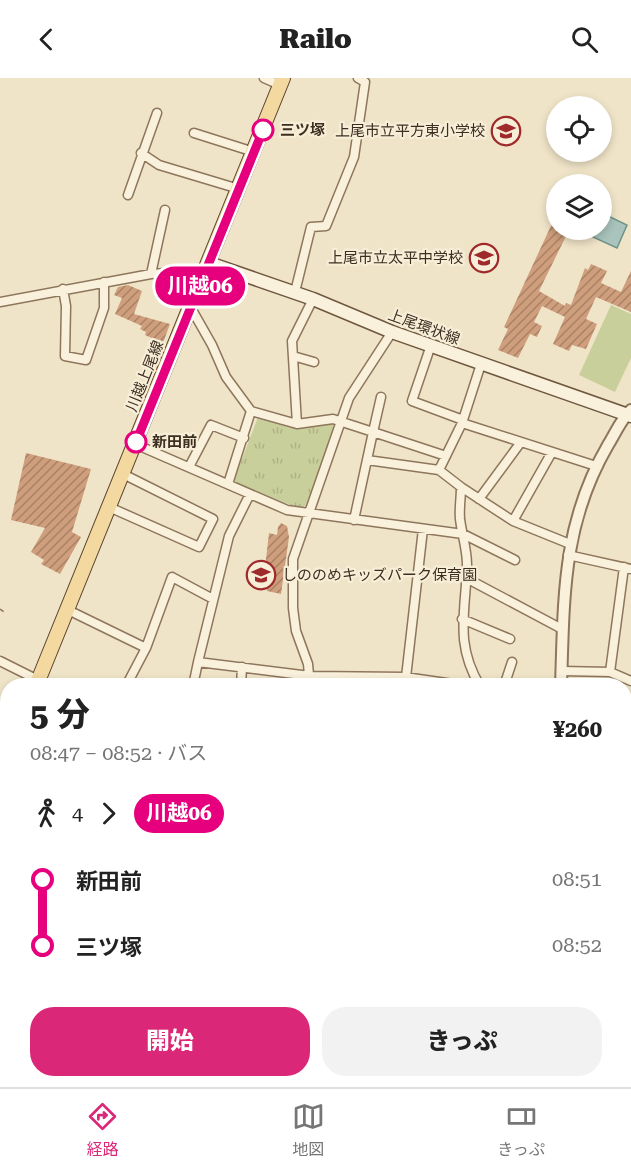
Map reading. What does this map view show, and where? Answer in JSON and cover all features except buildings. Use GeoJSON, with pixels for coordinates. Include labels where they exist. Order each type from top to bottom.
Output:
{"type":"FeatureCollection","features":[{"type":"Feature","properties":{"kind":"main road","name":"川越上尾線"},"geometry":{"type":"LineString","coordinates":[[39,678],[282,82]]}},
{"type":"Feature","properties":{"kind":"main road","name":"上尾環状線"},"geometry":{"type":"LineString","coordinates":[[209,262],[295,292],[392,332],[629,414]]}},
{"type":"Feature","properties":{"kind":"street"},"geometry":{"type":"LineString","coordinates":[[264,78],[282,82]]}},
{"type":"Feature","properties":{"kind":"street"},"geometry":{"type":"LineString","coordinates":[[295,292],[311,227],[326,226],[354,157],[365,82],[358,78]]}},
{"type":"Feature","properties":{"kind":"street"},"geometry":{"type":"LineString","coordinates":[[128,195],[157,113]]}},
{"type":"Feature","properties":{"kind":"street"},"geometry":{"type":"LineString","coordinates":[[194,133],[254,152]]}},
{"type":"Feature","properties":{"kind":"street"},"geometry":{"type":"LineString","coordinates":[[141,153],[159,165],[239,189]]}},
{"type":"Feature","properties":{"kind":"street"},"geometry":{"type":"LineString","coordinates":[[151,274],[165,210]]}},
{"type":"Feature","properties":{"kind":"street"},"geometry":{"type":"LineString","coordinates":[[0,302],[151,274],[181,272],[203,277]]}},
{"type":"Feature","properties":{"kind":"street"},"geometry":{"type":"LineString","coordinates":[[63,289],[66,306],[65,356],[86,360],[104,308],[104,282]]}},
{"type":"Feature","properties":{"kind":"street"},"geometry":{"type":"LineString","coordinates":[[297,424],[292,341],[313,299]]}},
{"type":"Feature","properties":{"kind":"street"},"geometry":{"type":"LineString","coordinates":[[191,308],[212,345],[226,377],[251,411],[297,424],[339,421],[446,456]]}},
{"type":"Feature","properties":{"kind":"street"},"geometry":{"type":"LineString","coordinates":[[310,676],[296,631],[292,559],[349,398],[392,332]]}},
{"type":"Feature","properties":{"kind":"street"},"geometry":{"type":"LineString","coordinates":[[431,345],[412,401],[521,442],[596,466]]}},
{"type":"Feature","properties":{"kind":"street"},"geometry":{"type":"LineString","coordinates":[[293,356],[314,362]]}},
{"type":"Feature","properties":{"kind":"street"},"geometry":{"type":"LineString","coordinates":[[439,470],[463,421],[481,364]]}},
{"type":"Feature","properties":{"kind":"street"},"geometry":{"type":"LineString","coordinates":[[354,520],[381,398]]}},
{"type":"Feature","properties":{"kind":"street"},"geometry":{"type":"LineString","coordinates":[[228,484],[251,411]]}},
{"type":"Feature","properties":{"kind":"street"},"geometry":{"type":"LineString","coordinates":[[561,678],[562,629],[569,550],[579,505],[596,466],[629,414]]}},
{"type":"Feature","properties":{"kind":"street"},"geometry":{"type":"LineString","coordinates":[[189,467],[211,425],[244,438]]}},
{"type":"Feature","properties":{"kind":"street"},"geometry":{"type":"LineString","coordinates":[[480,499],[521,442]]}},
{"type":"Feature","properties":{"kind":"street"},"geometry":{"type":"LineString","coordinates":[[135,444],[287,510],[463,534],[515,560]]}},
{"type":"Feature","properties":{"kind":"street"},"geometry":{"type":"LineString","coordinates":[[513,521],[552,452]]}},
{"type":"Feature","properties":{"kind":"street"},"geometry":{"type":"LineString","coordinates":[[367,460],[439,470],[513,521],[569,550],[628,568],[610,672]]}},
{"type":"Feature","properties":{"kind":"street"},"geometry":{"type":"LineString","coordinates":[[109,507],[199,547],[213,519],[123,474]]}},
{"type":"Feature","properties":{"kind":"street"},"geometry":{"type":"LineString","coordinates":[[461,487],[460,518],[466,578],[462,619],[465,652],[476,678]]}},
{"type":"Feature","properties":{"kind":"street"},"geometry":{"type":"LineString","coordinates":[[195,678],[229,536],[250,494]]}},
{"type":"Feature","properties":{"kind":"street"},"geometry":{"type":"LineString","coordinates":[[405,678],[423,529]]}},
{"type":"Feature","properties":{"kind":"street"},"geometry":{"type":"LineString","coordinates":[[130,678],[146,648],[172,577],[213,599]]}},
{"type":"Feature","properties":{"kind":"street"},"geometry":{"type":"LineString","coordinates":[[466,578],[562,629]]}},
{"type":"Feature","properties":{"kind":"street"},"geometry":{"type":"LineString","coordinates":[[66,609],[146,648]]}},
{"type":"Feature","properties":{"kind":"street"},"geometry":{"type":"LineString","coordinates":[[462,619],[510,639]]}},
{"type":"Feature","properties":{"kind":"street"},"geometry":{"type":"LineString","coordinates":[[0,661],[29,678]]}},
{"type":"Feature","properties":{"kind":"street"},"geometry":{"type":"LineString","coordinates":[[198,662],[310,676],[348,678]]}},
{"type":"Feature","properties":{"kind":"street"},"geometry":{"type":"LineString","coordinates":[[507,678],[512,662]]}},
{"type":"Feature","properties":{"kind":"street"},"geometry":{"type":"LineString","coordinates":[[241,678],[242,667]]}},
{"type":"Feature","properties":{"kind":"street"},"geometry":{"type":"LineString","coordinates":[[561,670],[610,672],[624,678]]}},
{"type":"Feature","properties":{"kind":"path"},"geometry":{"type":"LineString","coordinates":[[0,609],[4,612]]}},
{"type":"Feature","properties":{"kind":"green space"},"geometry":{"type":"Polygon","coordinates":[[[611,305],[631,314],[631,358],[615,392],[579,375],[611,305]]]}},
{"type":"Feature","properties":{"kind":"green space"},"geometry":{"type":"Polygon","coordinates":[[[258,417],[290,428],[332,424],[335,427],[306,505],[302,508],[236,485],[234,480],[258,417]]]}},
{"type":"Feature","properties":{"kind":"water"},"geometry":{"type":"Polygon","coordinates":[[[612,218],[627,225],[617,248],[600,240],[612,240],[612,218]]]}},
{"type":"Feature","properties":{"kind":"bus line","name":"川越06"},"geometry":{"type":"LineString","coordinates":[[136,442],[263,130]]}},
{"type":"Feature","properties":{"kind":"place","name":"三ツ塚"},"geometry":{"type":"Point","coordinates":[263,130]}},
{"type":"Feature","properties":{"kind":"place","name":"上尾市立平方東小学校"},"geometry":{"type":"Point","coordinates":[506,131]}},
{"type":"Feature","properties":{"kind":"place","name":"上尾市立太平中学校"},"geometry":{"type":"Point","coordinates":[484,258]}},
{"type":"Feature","properties":{"kind":"place","name":"新田前"},"geometry":{"type":"Point","coordinates":[136,442]}},
{"type":"Feature","properties":{"kind":"place","name":"しののめキッズパーク保育園"},"geometry":{"type":"Point","coordinates":[261,575]}}]}
